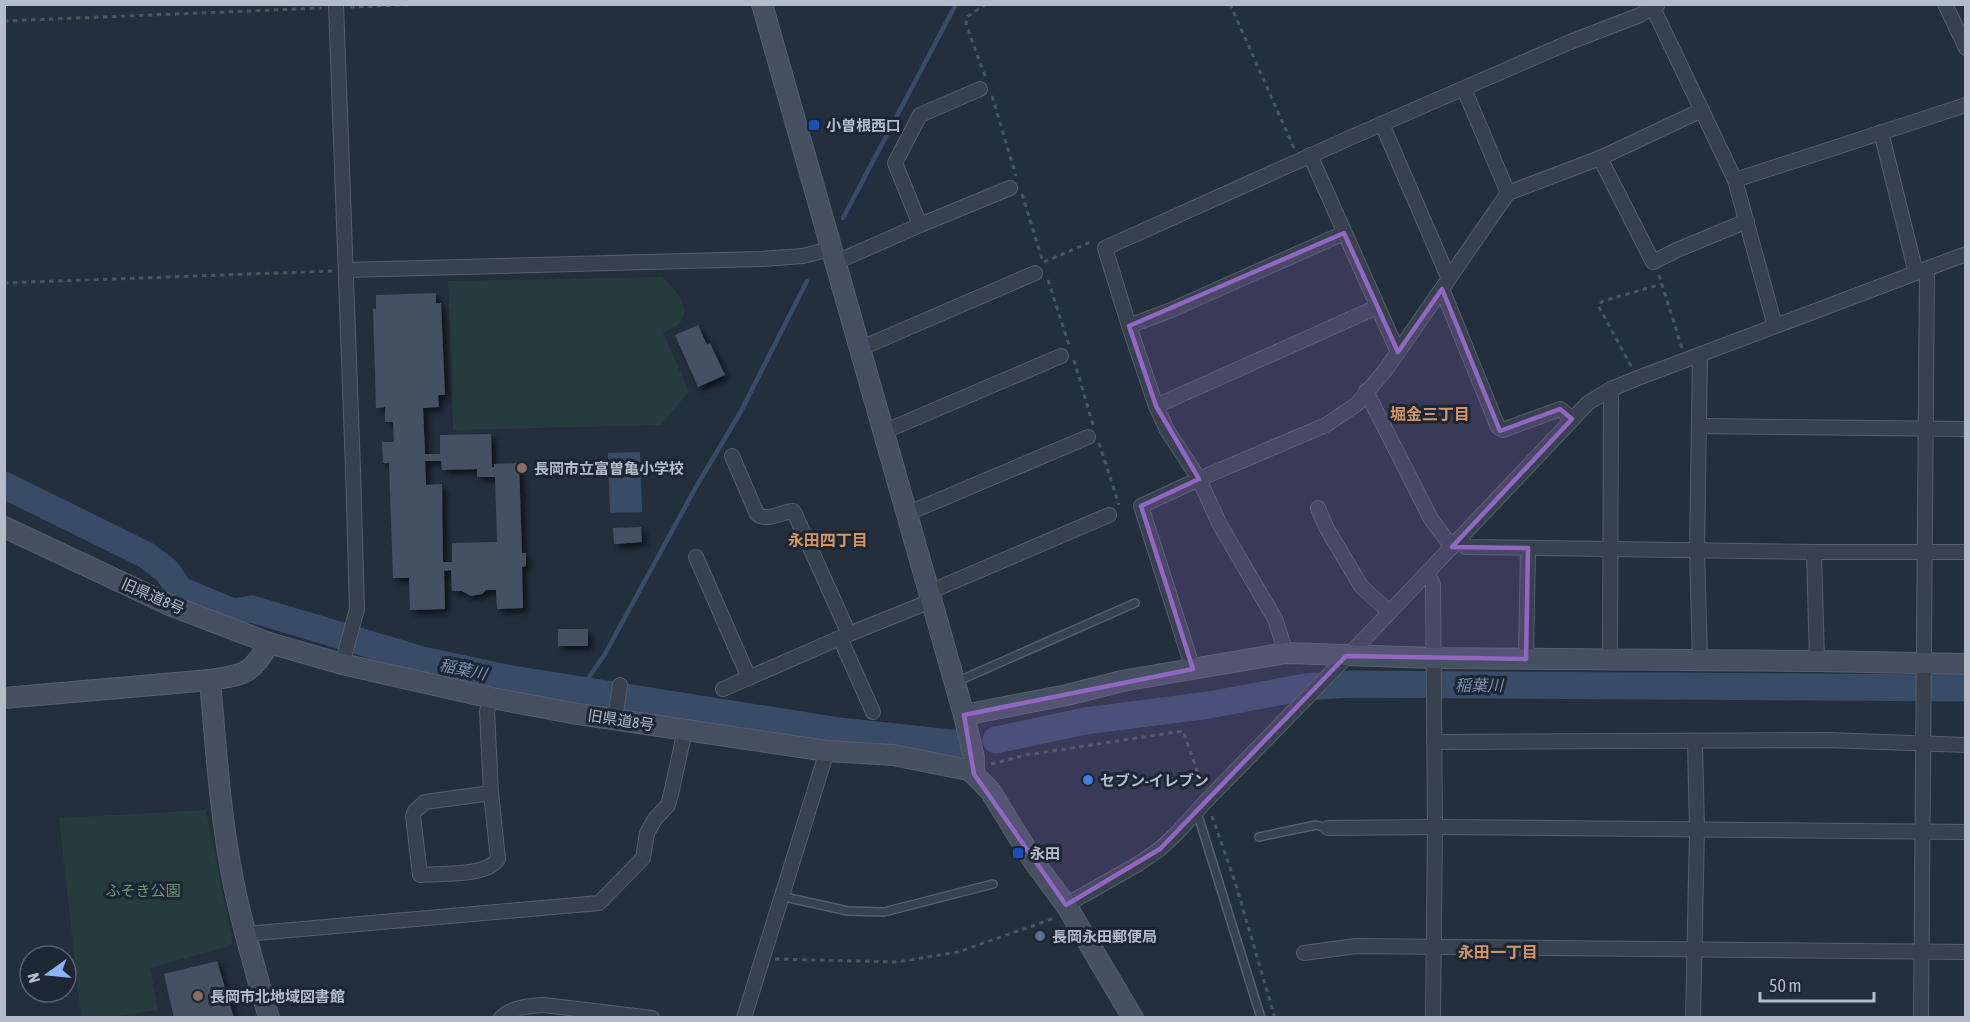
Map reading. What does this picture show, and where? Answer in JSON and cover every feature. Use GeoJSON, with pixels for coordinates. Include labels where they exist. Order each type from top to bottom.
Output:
{"type":"FeatureCollection","features":[{"type":"Feature","properties":{"kind":"street"},"geometry":{"type":"LineString","coordinates":[[762,4],[964,715],[974,758],[974,774],[991,792],[1034,862],[1068,908],[1133,1017]]}},
{"type":"Feature","properties":{"kind":"street"},"geometry":{"type":"LineString","coordinates":[[1946,4],[1965,48]]}},
{"type":"Feature","properties":{"kind":"street"},"geometry":{"type":"LineString","coordinates":[[336,6],[357,609],[342,664]]}},
{"type":"Feature","properties":{"kind":"street"},"geometry":{"type":"LineString","coordinates":[[1286,653],[1275,619],[1220,525],[1198,479],[1167,430],[1156,406],[1105,248],[1382,124],[1570,42],[1640,15],[1656,6],[1735,180],[1775,326]]}},
{"type":"Feature","properties":{"kind":"street"},"geometry":{"type":"LineString","coordinates":[[921,225],[895,163],[920,115],[980,89]]}},
{"type":"Feature","properties":{"kind":"street"},"geometry":{"type":"LineString","coordinates":[[1464,89],[1508,193]]}},
{"type":"Feature","properties":{"kind":"street"},"geometry":{"type":"LineString","coordinates":[[1735,180],[1965,105]]}},
{"type":"Feature","properties":{"kind":"street"},"geometry":{"type":"LineString","coordinates":[[1193,669],[1140,506],[1326,425],[1357,404],[1398,352],[1508,193],[1600,158],[1702,110]]}},
{"type":"Feature","properties":{"kind":"street"},"geometry":{"type":"LineString","coordinates":[[1382,124],[1446,284],[1498,427],[1503,430],[1560,409],[1572,419]]}},
{"type":"Feature","properties":{"kind":"street"},"geometry":{"type":"LineString","coordinates":[[1881,132],[1921,271],[1926,428],[1922,1017]]}},
{"type":"Feature","properties":{"kind":"street"},"geometry":{"type":"LineString","coordinates":[[1305,158],[1344,233],[1398,352]]}},
{"type":"Feature","properties":{"kind":"street"},"geometry":{"type":"LineString","coordinates":[[1600,158],[1653,262],[1747,221]]}},
{"type":"Feature","properties":{"kind":"street"},"geometry":{"type":"LineString","coordinates":[[346,270],[832,256],[921,225],[1014,186]]}},
{"type":"Feature","properties":{"kind":"street"},"geometry":{"type":"LineString","coordinates":[[1129,326],[1171,310],[1344,233]]}},
{"type":"Feature","properties":{"kind":"street"},"geometry":{"type":"LineString","coordinates":[[1068,908],[1153,854],[1178,832],[1588,403],[1611,389],[1638,378],[1965,254]]}},
{"type":"Feature","properties":{"kind":"street"},"geometry":{"type":"LineString","coordinates":[[859,349],[1035,273]]}},
{"type":"Feature","properties":{"kind":"street"},"geometry":{"type":"LineString","coordinates":[[1156,406],[1377,307]]}},
{"type":"Feature","properties":{"kind":"street"},"geometry":{"type":"LineString","coordinates":[[883,432],[1068,355]]}},
{"type":"Feature","properties":{"kind":"street"},"geometry":{"type":"LineString","coordinates":[[1700,355],[1697,550],[1700,660]]}},
{"type":"Feature","properties":{"kind":"street"},"geometry":{"type":"LineString","coordinates":[[1610,660],[1611,389]]}},
{"type":"Feature","properties":{"kind":"street"},"geometry":{"type":"LineString","coordinates":[[1366,392],[1431,519],[1456,542],[1466,547],[1965,552]]}},
{"type":"Feature","properties":{"kind":"street"},"geometry":{"type":"LineString","coordinates":[[1699,426],[1965,429]]}},
{"type":"Feature","properties":{"kind":"street"},"geometry":{"type":"LineString","coordinates":[[906,514],[1088,437]]}},
{"type":"Feature","properties":{"kind":"street"},"geometry":{"type":"LineString","coordinates":[[732,456],[757,514],[761,518],[789,511],[795,514],[845,636],[873,712]]}},
{"type":"Feature","properties":{"kind":"street"},"geometry":{"type":"LineString","coordinates":[[1318,508],[1326,527],[1361,586],[1389,612]]}},
{"type":"Feature","properties":{"kind":"street"},"geometry":{"type":"LineString","coordinates":[[723,689],[845,636],[1109,515]]}},
{"type":"Feature","properties":{"kind":"street","name":"旧県道8号"},"geometry":{"type":"LineString","coordinates":[[4,527],[172,606],[269,643],[342,664],[492,698],[615,715],[685,730],[827,751],[892,755],[949,765],[974,774]]}},
{"type":"Feature","properties":{"kind":"street"},"geometry":{"type":"LineString","coordinates":[[1526,659],[1528,548]]}},
{"type":"Feature","properties":{"kind":"street"},"geometry":{"type":"LineString","coordinates":[[1814,552],[1817,661]]}},
{"type":"Feature","properties":{"kind":"street"},"geometry":{"type":"LineString","coordinates":[[696,557],[749,678]]}},
{"type":"Feature","properties":{"kind":"street"},"geometry":{"type":"LineString","coordinates":[[1427,573],[1433,584],[1435,827],[1433,1017]]}},
{"type":"Feature","properties":{"kind":"street"},"geometry":{"type":"LineString","coordinates":[[4,698],[210,680],[244,673],[261,657],[269,643]]}},
{"type":"Feature","properties":{"kind":"street"},"geometry":{"type":"LineString","coordinates":[[964,715],[1067,695],[1122,681],[1286,653],[1433,658],[1965,664]]}},
{"type":"Feature","properties":{"kind":"street"},"geometry":{"type":"LineString","coordinates":[[210,680],[232,880],[269,1017]]}},
{"type":"Feature","properties":{"kind":"street"},"geometry":{"type":"LineString","coordinates":[[615,715],[620,685]]}},
{"type":"Feature","properties":{"kind":"street"},"geometry":{"type":"LineString","coordinates":[[491,793],[425,802],[415,811],[413,816],[420,875],[483,870],[498,859],[491,793],[487,711],[492,698]]}},
{"type":"Feature","properties":{"kind":"street"},"geometry":{"type":"LineString","coordinates":[[245,934],[599,903],[643,858],[647,833],[655,819],[668,805],[672,794],[685,730]]}},
{"type":"Feature","properties":{"kind":"street"},"geometry":{"type":"LineString","coordinates":[[1434,742],[1827,740],[1965,745]]}},
{"type":"Feature","properties":{"kind":"street"},"geometry":{"type":"LineString","coordinates":[[1693,1017],[1695,742]]}},
{"type":"Feature","properties":{"kind":"street"},"geometry":{"type":"LineString","coordinates":[[744,1017],[827,751]]}},
{"type":"Feature","properties":{"kind":"street"},"geometry":{"type":"LineString","coordinates":[[1328,828],[1965,832]]}},
{"type":"Feature","properties":{"kind":"street"},"geometry":{"type":"LineString","coordinates":[[1304,954],[1356,946],[1965,952]]}},
{"type":"Feature","properties":{"kind":"street"},"geometry":{"type":"LineString","coordinates":[[501,1017],[527,1006],[544,1005],[592,1014],[652,1017]]}},
{"type":"Feature","properties":{"kind":"lane"},"geometry":{"type":"LineString","coordinates":[[954,683],[1135,603]]}},
{"type":"Feature","properties":{"kind":"lane"},"geometry":{"type":"LineString","coordinates":[[1197,812],[1261,1017]]}},
{"type":"Feature","properties":{"kind":"lane"},"geometry":{"type":"LineString","coordinates":[[1259,837],[1316,825],[1328,828]]}},
{"type":"Feature","properties":{"kind":"lane"},"geometry":{"type":"LineString","coordinates":[[780,897],[848,910],[884,912],[993,884]]}},
{"type":"Feature","properties":{"kind":"path"},"geometry":{"type":"LineString","coordinates":[[4,21],[429,4]]}},
{"type":"Feature","properties":{"kind":"path"},"geometry":{"type":"LineString","coordinates":[[975,4],[980,7],[986,4]]}},
{"type":"Feature","properties":{"kind":"path"},"geometry":{"type":"LineString","coordinates":[[1230,4],[1305,158]]}},
{"type":"Feature","properties":{"kind":"path"},"geometry":{"type":"LineString","coordinates":[[1014,186],[1120,511],[1109,515]]}},
{"type":"Feature","properties":{"kind":"path"},"geometry":{"type":"LineString","coordinates":[[1653,262],[1685,360]]}},
{"type":"Feature","properties":{"kind":"path"},"geometry":{"type":"LineString","coordinates":[[4,283],[346,270]]}},
{"type":"Feature","properties":{"kind":"path"},"geometry":{"type":"LineString","coordinates":[[1638,378],[1598,304],[1662,285]]}},
{"type":"Feature","properties":{"kind":"path"},"geometry":{"type":"LineString","coordinates":[[761,959],[802,958],[897,962],[958,952],[1042,924],[1068,908]]}},
{"type":"Feature","properties":{"kind":"highlighted area"},"geometry":{"type":"Polygon","coordinates":[[[1344,233],[1398,352],[1442,289],[1500,431],[1560,409],[1572,419],[1452,547],[1528,548],[1526,659],[1346,656],[1160,849],[1066,905],[974,774],[964,715],[1193,669],[1141,506],[1199,479],[1156,406],[1129,326],[1344,233]]]}},
{"type":"Feature","properties":{"kind":"green space"},"geometry":{"type":"Polygon","coordinates":[[[662,277],[677,294],[684,307],[682,320],[663,333],[689,391],[661,425],[453,430],[448,281],[662,277]]]}},
{"type":"Feature","properties":{"kind":"green space","name":"ふそき公園"},"geometry":{"type":"Polygon","coordinates":[[[206,810],[233,945],[150,968],[158,1010],[109,1017],[81,1017],[78,990],[78,944],[73,944],[59,818],[206,810]]]}},
{"type":"Feature","properties":{"kind":"water"},"geometry":{"type":"Polygon","coordinates":[[[640,452],[642,512],[610,513],[608,453],[640,452]]]}},
{"type":"Feature","properties":{"kind":"building"},"geometry":{"type":"Polygon","coordinates":[[[436,293],[436,303],[441,303],[445,395],[438,395],[439,407],[423,408],[425,454],[440,454],[440,435],[491,434],[492,467],[494,464],[519,463],[522,553],[526,553],[526,566],[522,567],[523,608],[497,609],[496,590],[486,590],[482,594],[471,596],[462,591],[452,591],[451,570],[444,571],[445,609],[410,610],[409,578],[393,578],[389,463],[383,463],[382,442],[394,442],[393,422],[385,422],[385,407],[376,408],[373,309],[376,309],[376,295],[436,293]],[[425,461],[426,485],[442,484],[443,562],[452,562],[452,543],[497,542],[495,477],[477,477],[477,469],[442,470],[441,461],[425,461]]]}},
{"type":"Feature","properties":{"kind":"building"},"geometry":{"type":"Polygon","coordinates":[[[698,325],[707,345],[710,343],[725,375],[698,387],[675,335],[698,325]]]}},
{"type":"Feature","properties":{"kind":"building"},"geometry":{"type":"Polygon","coordinates":[[[641,527],[642,542],[614,544],[613,528],[641,527]]]}},
{"type":"Feature","properties":{"kind":"building"},"geometry":{"type":"Polygon","coordinates":[[[558,629],[588,629],[588,646],[558,646],[558,629]]]}},
{"type":"Feature","properties":{"kind":"building","name":"長岡市北地域図書館"},"geometry":{"type":"Polygon","coordinates":[[[217,961],[234,1018],[174,1018],[164,974],[217,961]]]}},
{"type":"Feature","properties":{"kind":"waterway"},"geometry":{"type":"LineString","coordinates":[[843,218],[956,4]]}},
{"type":"Feature","properties":{"kind":"waterway"},"geometry":{"type":"LineString","coordinates":[[580,690],[605,654],[696,487],[740,413],[807,281]]}},
{"type":"Feature","properties":{"kind":"waterway","name":"稲葉川"},"geometry":{"type":"LineString","coordinates":[[4,485],[146,555],[167,571],[180,590],[233,612],[252,609],[422,660],[506,678],[839,731],[961,744]]}},
{"type":"Feature","properties":{"kind":"waterway","name":"稲葉川"},"geometry":{"type":"LineString","coordinates":[[996,740],[1085,721],[1209,705],[1305,687],[1350,684],[1966,688]]}},
{"type":"Feature","properties":{"kind":"place","name":"小曽根西口"},"geometry":{"type":"Point","coordinates":[814,125]}},
{"type":"Feature","properties":{"kind":"place","name":"長岡市立富曽亀小学校"},"geometry":{"type":"Point","coordinates":[522,468]}},
{"type":"Feature","properties":{"kind":"place","name":"セブン-イレブン"},"geometry":{"type":"Point","coordinates":[1088,780]}},
{"type":"Feature","properties":{"kind":"place","name":"永田"},"geometry":{"type":"Point","coordinates":[1018,853]}},
{"type":"Feature","properties":{"kind":"place","name":"長岡永田郵便局"},"geometry":{"type":"Point","coordinates":[1040,936]}},
{"type":"Feature","properties":{"kind":"place","name":"長岡市北地域図書館"},"geometry":{"type":"Point","coordinates":[198,996]}},
{"type":"Feature","properties":{"kind":"district","name":"堀金三丁目"},"geometry":{"type":"Point","coordinates":[1430,414]}},
{"type":"Feature","properties":{"kind":"district","name":"永田四丁目"},"geometry":{"type":"Point","coordinates":[828,540]}},
{"type":"Feature","properties":{"kind":"district","name":"永田一丁目"},"geometry":{"type":"Point","coordinates":[1498,952]}}]}
